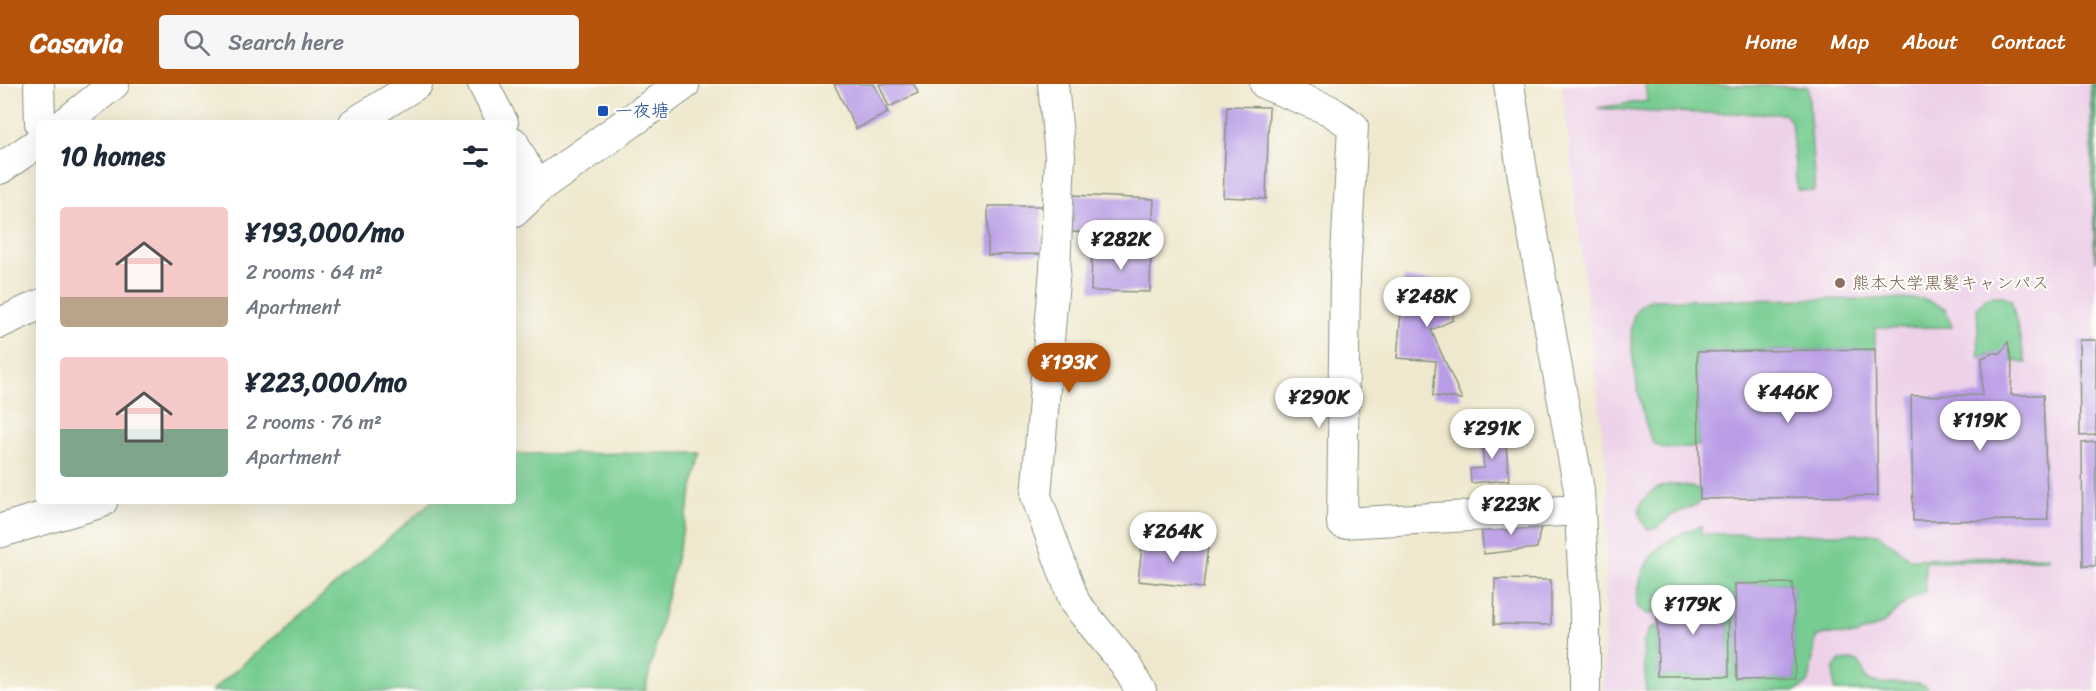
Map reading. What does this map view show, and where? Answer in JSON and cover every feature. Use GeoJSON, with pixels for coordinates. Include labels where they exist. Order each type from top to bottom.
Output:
{"type":"FeatureCollection","features":[{"type":"Feature","properties":{"kind":"main road"},"geometry":{"type":"LineString","coordinates":[[516,208],[537,188],[683,84]]}},
{"type":"Feature","properties":{"kind":"main road"},"geometry":{"type":"LineString","coordinates":[[0,531],[91,504]]}},
{"type":"Feature","properties":{"kind":"street"},"geometry":{"type":"LineString","coordinates":[[39,84],[40,120]]}},
{"type":"Feature","properties":{"kind":"street"},"geometry":{"type":"LineString","coordinates":[[69,120],[114,84]]}},
{"type":"Feature","properties":{"kind":"street"},"geometry":{"type":"LineString","coordinates":[[359,120],[417,84]]}},
{"type":"Feature","properties":{"kind":"street"},"geometry":{"type":"LineString","coordinates":[[483,84],[501,120]]}},
{"type":"Feature","properties":{"kind":"street"},"geometry":{"type":"LineString","coordinates":[[1053,84],[1060,156],[1055,269],[1036,496],[1075,603],[1125,664],[1141,691]]}},
{"type":"Feature","properties":{"kind":"street"},"geometry":{"type":"LineString","coordinates":[[1265,84],[1329,110],[1353,126],[1345,275],[1342,523],[1580,510]]}},
{"type":"Feature","properties":{"kind":"street"},"geometry":{"type":"LineString","coordinates":[[1509,84],[1525,190],[1579,490],[1586,612],[1585,691]]}},
{"type":"Feature","properties":{"kind":"street"},"geometry":{"type":"LineString","coordinates":[[0,169],[36,144]]}},
{"type":"Feature","properties":{"kind":"street"},"geometry":{"type":"LineString","coordinates":[[516,148],[537,188]]}},
{"type":"Feature","properties":{"kind":"street"},"geometry":{"type":"LineString","coordinates":[[0,322],[36,306]]}},
{"type":"Feature","properties":{"kind":"shaded area","name":"熊本大学黒髪キャンパス"},"geometry":{"type":"Polygon","coordinates":[[[1562,84],[2096,84],[2096,691],[1603,691],[1608,483],[1562,84]]]}},
{"type":"Feature","properties":{"kind":"green space"},"geometry":{"type":"Polygon","coordinates":[[[1645,84],[1808,87],[1815,191],[1797,190],[1791,121],[1783,114],[1651,112],[1597,108],[1647,101],[1645,84]]]}},
{"type":"Feature","properties":{"kind":"green space"},"geometry":{"type":"Polygon","coordinates":[[[2090,84],[2096,84],[2096,261],[2095,261],[2090,84]]]}},
{"type":"Feature","properties":{"kind":"green space"},"geometry":{"type":"Polygon","coordinates":[[[2003,296],[2011,300],[2026,363],[2013,361],[1994,353],[1982,358],[1979,356],[1977,308],[1986,298],[2003,296]]]}},
{"type":"Feature","properties":{"kind":"green space"},"geometry":{"type":"Polygon","coordinates":[[[1923,299],[1945,308],[1952,327],[1875,328],[1875,349],[1697,352],[1699,446],[1665,449],[1653,443],[1640,399],[1632,341],[1634,315],[1647,301],[1923,299]]]}},
{"type":"Feature","properties":{"kind":"green space"},"geometry":{"type":"Polygon","coordinates":[[[701,453],[645,691],[212,691],[429,504],[516,504],[516,454],[701,453]]]}},
{"type":"Feature","properties":{"kind":"green space"},"geometry":{"type":"Polygon","coordinates":[[[1672,484],[1700,489],[1700,503],[1672,515],[1657,528],[1648,529],[1642,521],[1640,506],[1644,499],[1656,489],[1672,484]]]}},
{"type":"Feature","properties":{"kind":"green space"},"geometry":{"type":"Polygon","coordinates":[[[1701,526],[1701,534],[1878,534],[1911,559],[2049,556],[2049,559],[1925,562],[1925,591],[1909,600],[1881,625],[1855,635],[1825,634],[1816,637],[1808,683],[1796,691],[1646,691],[1643,643],[1650,628],[1658,626],[1658,676],[1729,676],[1728,595],[1657,595],[1657,613],[1646,614],[1637,606],[1641,576],[1646,564],[1662,545],[1701,526]],[[1793,583],[1735,584],[1737,680],[1795,679],[1793,583]]]}},
{"type":"Feature","properties":{"kind":"green space"},"geometry":{"type":"Polygon","coordinates":[[[1852,660],[1860,663],[1866,679],[1882,683],[1922,684],[1928,688],[1928,691],[1834,691],[1834,667],[1840,661],[1852,660]]]}},
{"type":"Feature","properties":{"kind":"building"},"geometry":{"type":"Polygon","coordinates":[[[834,84],[874,84],[888,113],[856,129],[834,84]]]}},
{"type":"Feature","properties":{"kind":"building"},"geometry":{"type":"Polygon","coordinates":[[[879,84],[914,84],[918,93],[889,107],[879,84]]]}},
{"type":"Feature","properties":{"kind":"building"},"geometry":{"type":"Polygon","coordinates":[[[1227,106],[1269,107],[1266,199],[1223,197],[1227,106]]]}},
{"type":"Feature","properties":{"kind":"building"},"geometry":{"type":"Polygon","coordinates":[[[1072,195],[1154,199],[1152,236],[1070,232],[1072,195]]]}},
{"type":"Feature","properties":{"kind":"building"},"geometry":{"type":"Polygon","coordinates":[[[988,206],[1042,206],[1042,254],[988,255],[988,206]]]}},
{"type":"Feature","properties":{"kind":"building"},"geometry":{"type":"Polygon","coordinates":[[[1092,249],[1151,250],[1150,292],[1091,291],[1092,249]]]}},
{"type":"Feature","properties":{"kind":"building"},"geometry":{"type":"Polygon","coordinates":[[[1404,278],[1456,283],[1453,320],[1431,330],[1462,399],[1433,396],[1436,361],[1397,358],[1404,278]]]}},
{"type":"Feature","properties":{"kind":"building"},"geometry":{"type":"Polygon","coordinates":[[[2079,340],[2096,340],[2096,435],[2080,436],[2079,340]]]}},
{"type":"Feature","properties":{"kind":"building"},"geometry":{"type":"Polygon","coordinates":[[[2008,342],[2012,363],[2011,395],[2043,395],[2048,520],[1913,521],[1911,396],[1982,395],[1982,358],[1993,353],[2001,353],[2008,342]]]}},
{"type":"Feature","properties":{"kind":"building"},"geometry":{"type":"Polygon","coordinates":[[[1875,349],[1878,496],[1700,499],[1697,352],[1875,349]]]}},
{"type":"Feature","properties":{"kind":"building"},"geometry":{"type":"Polygon","coordinates":[[[1505,433],[1509,480],[1471,483],[1470,469],[1484,468],[1481,435],[1505,433]]]}},
{"type":"Feature","properties":{"kind":"building"},"geometry":{"type":"Polygon","coordinates":[[[2096,442],[2096,566],[2083,566],[2082,443],[2096,442]]]}},
{"type":"Feature","properties":{"kind":"building"},"geometry":{"type":"Polygon","coordinates":[[[1542,519],[1537,548],[1484,554],[1481,526],[1542,519]]]}},
{"type":"Feature","properties":{"kind":"building"},"geometry":{"type":"Polygon","coordinates":[[[1143,538],[1208,546],[1203,588],[1138,581],[1143,538]]]}},
{"type":"Feature","properties":{"kind":"building"},"geometry":{"type":"Polygon","coordinates":[[[1495,579],[1551,580],[1551,625],[1494,624],[1495,579]]]}},
{"type":"Feature","properties":{"kind":"building"},"geometry":{"type":"Polygon","coordinates":[[[1793,583],[1795,679],[1737,680],[1735,584],[1793,583]]]}},
{"type":"Feature","properties":{"kind":"building"},"geometry":{"type":"Polygon","coordinates":[[[1657,595],[1728,595],[1729,676],[1658,676],[1657,595]]]}},
{"type":"Feature","properties":{"kind":"place","name":"一夜塘"},"geometry":{"type":"Point","coordinates":[603,111]}},
{"type":"Feature","properties":{"kind":"place","name":"熊本大学黒髪キャンパス"},"geometry":{"type":"Point","coordinates":[1840,283]}}]}
